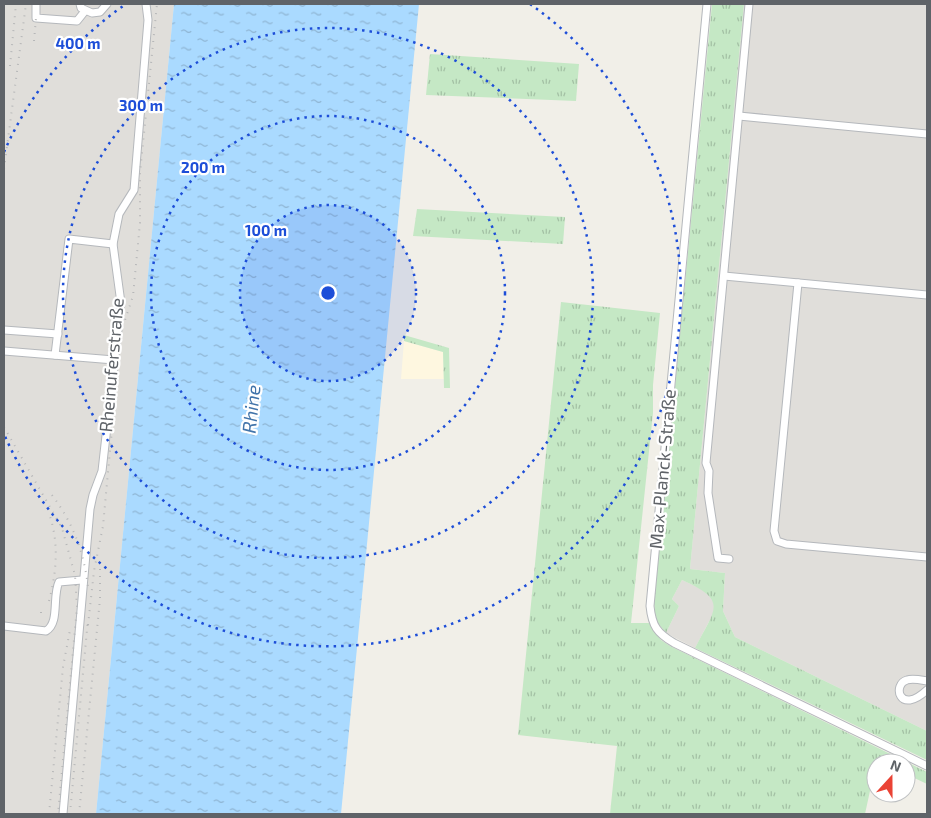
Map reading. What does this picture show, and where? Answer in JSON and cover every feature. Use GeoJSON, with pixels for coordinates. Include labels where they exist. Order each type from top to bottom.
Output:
{"type":"FeatureCollection","features":[{"type":"Feature","properties":{"kind":"street"},"geometry":{"type":"LineString","coordinates":[[36,4],[36,18],[77,21],[85,11]]}},
{"type":"Feature","properties":{"kind":"street"},"geometry":{"type":"LineString","coordinates":[[80,4],[80,8],[85,11],[100,12],[107,4]]}},
{"type":"Feature","properties":{"kind":"street","name":"Rheinuferstraße"},"geometry":{"type":"LineString","coordinates":[[62,814],[82,580],[92,495],[102,471],[121,303],[113,244],[119,214],[134,190],[148,20],[146,4]]}},
{"type":"Feature","properties":{"kind":"street","name":"Max-Planck-Straße"},"geometry":{"type":"LineString","coordinates":[[707,4],[652,588],[651,622],[658,633],[674,643],[927,766]]}},
{"type":"Feature","properties":{"kind":"street"},"geometry":{"type":"LineString","coordinates":[[729,559],[718,558],[708,493],[709,471],[706,463],[749,4]]}},
{"type":"Feature","properties":{"kind":"street"},"geometry":{"type":"LineString","coordinates":[[738,116],[927,134]]}},
{"type":"Feature","properties":{"kind":"street"},"geometry":{"type":"LineString","coordinates":[[55,355],[69,238],[113,244]]}},
{"type":"Feature","properties":{"kind":"street"},"geometry":{"type":"LineString","coordinates":[[724,276],[927,295]]}},
{"type":"Feature","properties":{"kind":"street"},"geometry":{"type":"LineString","coordinates":[[798,283],[774,531],[777,541],[786,544],[927,558]]}},
{"type":"Feature","properties":{"kind":"street"},"geometry":{"type":"LineString","coordinates":[[4,330],[58,334]]}},
{"type":"Feature","properties":{"kind":"street"},"geometry":{"type":"LineString","coordinates":[[4,351],[114,360]]}},
{"type":"Feature","properties":{"kind":"street"},"geometry":{"type":"LineString","coordinates":[[4,626],[46,631],[53,622],[55,594],[59,582],[82,580]]}},
{"type":"Feature","properties":{"kind":"street"},"geometry":{"type":"LineString","coordinates":[[927,681],[909,679],[899,687],[903,699],[911,701],[917,699],[927,690]]}},
{"type":"Feature","properties":{"kind":"shaded area"},"geometry":{"type":"Polygon","coordinates":[[[4,4],[174,4],[96,814],[4,814],[4,4]]]}},
{"type":"Feature","properties":{"kind":"shaded area"},"geometry":{"type":"Polygon","coordinates":[[[744,4],[927,4],[927,731],[735,637],[723,611],[725,573],[690,569],[744,4]]]}},
{"type":"Feature","properties":{"kind":"shaded area"},"geometry":{"type":"Polygon","coordinates":[[[404,341],[443,352],[444,379],[401,379],[404,341]]]}},
{"type":"Feature","properties":{"kind":"shaded area"},"geometry":{"type":"Polygon","coordinates":[[[682,580],[704,590],[714,601],[715,610],[695,648],[666,633],[679,606],[672,599],[682,580]]]}},
{"type":"Feature","properties":{"kind":"green space"},"geometry":{"type":"Polygon","coordinates":[[[712,4],[744,4],[690,569],[725,573],[723,611],[735,637],[927,731],[927,760],[916,753],[912,753],[695,648],[714,607],[712,600],[707,594],[697,587],[682,580],[672,599],[679,606],[666,633],[656,621],[654,604],[712,4]]]}},
{"type":"Feature","properties":{"kind":"green space"},"geometry":{"type":"Polygon","coordinates":[[[430,54],[579,64],[576,101],[426,95],[430,54]]]}},
{"type":"Feature","properties":{"kind":"green space"},"geometry":{"type":"Polygon","coordinates":[[[417,209],[565,217],[563,244],[413,236],[417,209]]]}},
{"type":"Feature","properties":{"kind":"green space"},"geometry":{"type":"Polygon","coordinates":[[[561,302],[660,313],[653,385],[653,413],[631,623],[649,623],[661,640],[670,646],[888,753],[866,753],[867,803],[865,814],[610,814],[617,746],[518,735],[561,302]]]}},
{"type":"Feature","properties":{"kind":"green space"},"geometry":{"type":"Polygon","coordinates":[[[404,335],[449,348],[450,388],[444,388],[443,352],[404,341],[404,335]]]}},
{"type":"Feature","properties":{"kind":"green space"},"geometry":{"type":"Polygon","coordinates":[[[916,767],[927,772],[927,784],[916,779],[916,767]]]}},
{"type":"Feature","properties":{"kind":"water","name":"Rhine"},"geometry":{"type":"Polygon","coordinates":[[[174,4],[419,4],[341,814],[96,814],[174,4]]]}},
{"type":"Feature","properties":{"kind":"railway"},"geometry":{"type":"LineString","coordinates":[[10,66],[16,4]]}},
{"type":"Feature","properties":{"kind":"railway"},"geometry":{"type":"LineString","coordinates":[[4,169],[26,4]]}},
{"type":"Feature","properties":{"kind":"railway"},"geometry":{"type":"LineString","coordinates":[[88,625],[94,571],[103,526],[121,332],[133,296],[140,223],[140,173],[157,4]]}},
{"type":"Feature","properties":{"kind":"railway"},"geometry":{"type":"LineString","coordinates":[[34,41],[36,18]]}},
{"type":"Feature","properties":{"kind":"railway"},"geometry":{"type":"LineString","coordinates":[[4,427],[62,528],[75,575],[77,607],[58,814]]}},
{"type":"Feature","properties":{"kind":"railway"},"geometry":{"type":"LineString","coordinates":[[52,495],[72,527],[84,562],[88,587]]}},
{"type":"Feature","properties":{"kind":"railway"},"geometry":{"type":"LineString","coordinates":[[49,513],[56,546],[56,557],[49,601]]}},
{"type":"Feature","properties":{"kind":"railway"},"geometry":{"type":"LineString","coordinates":[[79,814],[100,599],[100,566]]}},
{"type":"Feature","properties":{"kind":"railway"},"geometry":{"type":"LineString","coordinates":[[70,814],[88,619]]}},
{"type":"Feature","properties":{"kind":"railway"},"geometry":{"type":"LineString","coordinates":[[49,814],[63,667],[70,630]]}}]}
